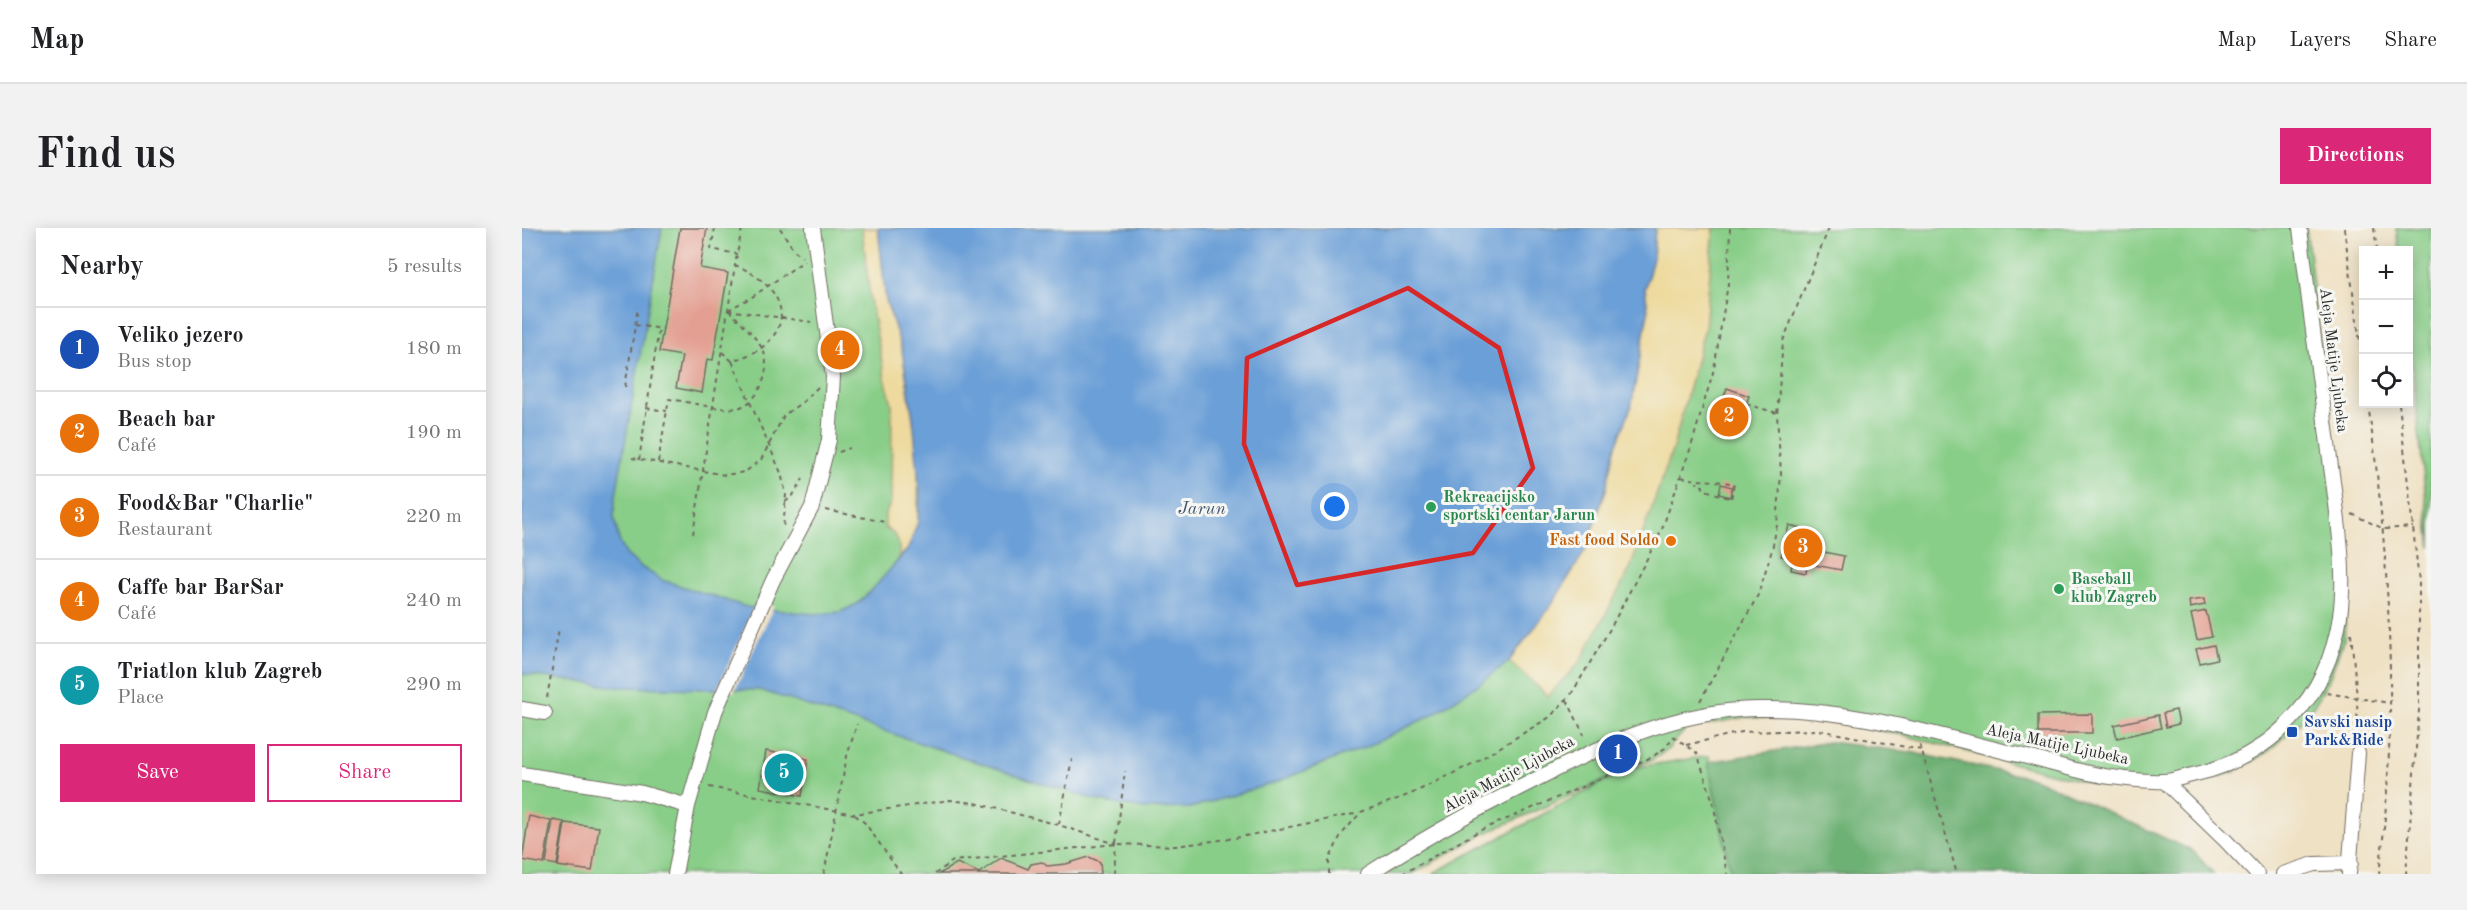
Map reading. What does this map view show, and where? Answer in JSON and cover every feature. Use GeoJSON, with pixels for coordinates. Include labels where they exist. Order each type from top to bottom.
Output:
{"type":"FeatureCollection","features":[{"type":"Feature","properties":{"kind":"street"},"geometry":{"type":"LineString","coordinates":[[675,874],[688,806],[715,712],[773,580],[812,507],[829,440],[833,377],[813,228]]}},
{"type":"Feature","properties":{"kind":"street","name":"Aleja Matije Ljubeka"},"geometry":{"type":"LineString","coordinates":[[1368,874],[1473,811],[1590,751],[1644,730],[1691,716],[1755,709],[1818,711],[1917,730],[2108,777],[2164,781],[2217,770],[2264,746],[2300,711],[2326,666],[2340,618],[2342,593],[2337,515],[2300,228]]}},
{"type":"Feature","properties":{"kind":"street"},"geometry":{"type":"LineString","coordinates":[[522,709],[545,713]]}},
{"type":"Feature","properties":{"kind":"street"},"geometry":{"type":"LineString","coordinates":[[2283,874],[2314,864],[2350,868],[2358,753]]}},
{"type":"Feature","properties":{"kind":"street"},"geometry":{"type":"LineString","coordinates":[[522,774],[633,792],[688,806]]}},
{"type":"Feature","properties":{"kind":"street"},"geometry":{"type":"LineString","coordinates":[[2164,781],[2257,874]]}},
{"type":"Feature","properties":{"kind":"path"},"geometry":{"type":"LineString","coordinates":[[715,228],[711,249],[737,254]]}},
{"type":"Feature","properties":{"kind":"path"},"geometry":{"type":"LineString","coordinates":[[693,534],[742,228]]}},
{"type":"Feature","properties":{"kind":"path"},"geometry":{"type":"LineString","coordinates":[[728,310],[806,259],[794,250],[780,228]]}},
{"type":"Feature","properties":{"kind":"path"},"geometry":{"type":"LineString","coordinates":[[935,874],[953,861],[1116,844],[1176,846],[1235,838],[1361,812],[1411,794],[1474,763],[1550,717],[1566,699],[1611,629],[1661,532],[1681,477],[1714,369],[1728,284],[1730,228]]}},
{"type":"Feature","properties":{"kind":"path"},"geometry":{"type":"LineString","coordinates":[[1402,874],[1481,830],[1652,757],[1665,748],[1691,716],[1758,594],[1772,550],[1777,525],[1781,473],[1778,413],[1783,341],[1829,228]]}},
{"type":"Feature","properties":{"kind":"path"},"geometry":{"type":"LineString","coordinates":[[2344,228],[2362,354]]}},
{"type":"Feature","properties":{"kind":"path"},"geometry":{"type":"LineString","coordinates":[[2374,228],[2376,246]]}},
{"type":"Feature","properties":{"kind":"path"},"geometry":{"type":"LineString","coordinates":[[732,361],[762,348],[776,333],[780,318],[775,293],[769,285],[751,271],[735,265]]}},
{"type":"Feature","properties":{"kind":"path"},"geometry":{"type":"LineString","coordinates":[[625,387],[638,307]]}},
{"type":"Feature","properties":{"kind":"path"},"geometry":{"type":"LineString","coordinates":[[728,310],[818,323]]}},
{"type":"Feature","properties":{"kind":"path"},"geometry":{"type":"LineString","coordinates":[[658,462],[669,399],[735,408],[751,402],[763,382],[765,358],[762,348],[728,310]]}},
{"type":"Feature","properties":{"kind":"path"},"geometry":{"type":"LineString","coordinates":[[635,325],[661,329],[639,459]]}},
{"type":"Feature","properties":{"kind":"path"},"geometry":{"type":"LineString","coordinates":[[722,352],[732,361],[781,473],[785,502],[782,540]]}},
{"type":"Feature","properties":{"kind":"path"},"geometry":{"type":"LineString","coordinates":[[632,458],[730,475],[745,472],[758,463],[784,415],[804,401],[824,379]]}},
{"type":"Feature","properties":{"kind":"path"},"geometry":{"type":"LineString","coordinates":[[1746,404],[1778,413]]}},
{"type":"Feature","properties":{"kind":"path"},"geometry":{"type":"LineString","coordinates":[[646,408],[667,411]]}},
{"type":"Feature","properties":{"kind":"path"},"geometry":{"type":"LineString","coordinates":[[2369,408],[2384,529],[2391,665],[2385,812],[2379,874]]}},
{"type":"Feature","properties":{"kind":"path"},"geometry":{"type":"LineString","coordinates":[[2399,408],[2419,581],[2419,710],[2406,874]]}},
{"type":"Feature","properties":{"kind":"path"},"geometry":{"type":"LineString","coordinates":[[785,502],[792,497],[807,473]]}},
{"type":"Feature","properties":{"kind":"path"},"geometry":{"type":"LineString","coordinates":[[1681,477],[1697,482],[1698,485],[1703,486],[1703,489],[1731,499],[1734,484],[1707,479],[1697,482]]}},
{"type":"Feature","properties":{"kind":"path"},"geometry":{"type":"LineString","coordinates":[[812,507],[885,522]]}},
{"type":"Feature","properties":{"kind":"path"},"geometry":{"type":"LineString","coordinates":[[2337,515],[2350,513],[2384,529],[2413,527]]}},
{"type":"Feature","properties":{"kind":"path"},"geometry":{"type":"LineString","coordinates":[[2350,624],[2357,698],[2358,753]]}},
{"type":"Feature","properties":{"kind":"path"},"geometry":{"type":"LineString","coordinates":[[545,713],[559,628]]}},
{"type":"Feature","properties":{"kind":"path"},"geometry":{"type":"LineString","coordinates":[[2313,691],[2390,703]]}},
{"type":"Feature","properties":{"kind":"path"},"geometry":{"type":"LineString","coordinates":[[1566,699],[1584,735]]}},
{"type":"Feature","properties":{"kind":"path"},"geometry":{"type":"LineString","coordinates":[[824,874],[847,756],[856,724]]}},
{"type":"Feature","properties":{"kind":"path"},"geometry":{"type":"LineString","coordinates":[[1686,745],[1742,732],[1819,730],[1921,750],[1957,874]]}},
{"type":"Feature","properties":{"kind":"path"},"geometry":{"type":"LineString","coordinates":[[1673,736],[1697,753],[1713,802],[1727,874]]}},
{"type":"Feature","properties":{"kind":"path"},"geometry":{"type":"LineString","coordinates":[[1059,825],[1071,759]]}},
{"type":"Feature","properties":{"kind":"path"},"geometry":{"type":"LineString","coordinates":[[1114,874],[1125,771]]}},
{"type":"Feature","properties":{"kind":"path"},"geometry":{"type":"LineString","coordinates":[[695,784],[854,814],[950,800],[975,803],[1059,825],[1116,844]]}},
{"type":"Feature","properties":{"kind":"path"},"geometry":{"type":"LineString","coordinates":[[1329,874],[1329,860],[1341,835],[1361,812]]}},
{"type":"Feature","properties":{"kind":"path"},"geometry":{"type":"LineString","coordinates":[[854,814],[865,823],[901,874]]}},
{"type":"Feature","properties":{"kind":"highlighted area"},"geometry":{"type":"Polygon","coordinates":[[[1408,288],[1499,348],[1533,468],[1473,553],[1297,585],[1244,444],[1247,358],[1408,288]]]}},
{"type":"Feature","properties":{"kind":"green space","name":"Rekreacijsko sportski centar Jarun"},"geometry":{"type":"Polygon","coordinates":[[[522,228],[2306,228],[2348,576],[2344,639],[2327,684],[2308,715],[2269,751],[2234,772],[2184,787],[2147,789],[2105,787],[1903,735],[1839,723],[1746,717],[1687,728],[1667,750],[1652,760],[1631,768],[1709,756],[1731,874],[1432,874],[1616,775],[1481,835],[1412,874],[522,874],[522,228]]]}},
{"type":"Feature","properties":{"kind":"green space"},"geometry":{"type":"Polygon","coordinates":[[[2396,228],[2431,228],[2431,548],[2413,373],[2413,246],[2398,246],[2396,228]]]}},
{"type":"Feature","properties":{"kind":"green space"},"geometry":{"type":"Polygon","coordinates":[[[1829,742],[1910,752],[2036,779],[2193,851],[2214,874],[1731,874],[1708,762],[1829,742]]]}},
{"type":"Feature","properties":{"kind":"sand"},"geometry":{"type":"Polygon","coordinates":[[[862,228],[878,228],[886,300],[902,350],[918,452],[918,522],[908,549],[898,558],[898,540],[885,528],[885,515],[891,502],[892,404],[871,305],[862,228]]]}},
{"type":"Feature","properties":{"kind":"sand"},"geometry":{"type":"Polygon","coordinates":[[[1655,228],[1714,228],[1705,327],[1673,448],[1630,569],[1580,662],[1548,696],[1509,661],[1550,607],[1585,551],[1606,490],[1615,449],[1631,407],[1648,312],[1645,288],[1653,258],[1655,228]]]}},
{"type":"Feature","properties":{"kind":"water","name":"Jarun"},"geometry":{"type":"Polygon","coordinates":[[[522,228],[662,228],[615,501],[614,518],[619,540],[626,554],[638,565],[662,580],[747,607],[814,614],[840,612],[857,604],[908,549],[918,522],[920,495],[913,418],[902,350],[886,300],[878,228],[1655,228],[1653,258],[1645,288],[1648,312],[1631,407],[1615,449],[1606,489],[1585,551],[1550,607],[1509,661],[1478,685],[1430,716],[1370,745],[1274,783],[1190,808],[1144,809],[1099,801],[760,690],[617,687],[522,674],[522,228]]]}},
{"type":"Feature","properties":{"kind":"pier"},"geometry":{"type":"Polygon","coordinates":[[[756,604],[774,606],[734,692],[716,692],[756,604]]]}},
{"type":"Feature","properties":{"kind":"building"},"geometry":{"type":"Polygon","coordinates":[[[680,228],[707,228],[700,268],[728,273],[713,360],[707,359],[702,393],[676,388],[682,356],[659,352],[680,228]]]}},
{"type":"Feature","properties":{"kind":"building"},"geometry":{"type":"Polygon","coordinates":[[[848,345],[850,367],[839,368],[837,346],[848,345]]]}},
{"type":"Feature","properties":{"kind":"building"},"geometry":{"type":"Polygon","coordinates":[[[1727,388],[1749,396],[1735,436],[1713,428],[1727,388]]]}},
{"type":"Feature","properties":{"kind":"building"},"geometry":{"type":"Polygon","coordinates":[[[1721,484],[1732,487],[1730,497],[1719,494],[1721,484]]]}},
{"type":"Feature","properties":{"kind":"building"},"geometry":{"type":"Polygon","coordinates":[[[1789,525],[1800,528],[1791,559],[1781,556],[1789,525]]]}},
{"type":"Feature","properties":{"kind":"building"},"geometry":{"type":"Polygon","coordinates":[[[1819,551],[1844,556],[1841,570],[1793,561],[1794,554],[1817,559],[1819,551]]]}},
{"type":"Feature","properties":{"kind":"building"},"geometry":{"type":"Polygon","coordinates":[[[1792,563],[1807,566],[1806,573],[1791,570],[1792,563]]]}},
{"type":"Feature","properties":{"kind":"building"},"geometry":{"type":"Polygon","coordinates":[[[2204,599],[2205,605],[2190,608],[2189,601],[2204,599]]]}},
{"type":"Feature","properties":{"kind":"building"},"geometry":{"type":"Polygon","coordinates":[[[2206,611],[2212,637],[2197,640],[2191,614],[2206,611]]]}},
{"type":"Feature","properties":{"kind":"building"},"geometry":{"type":"Polygon","coordinates":[[[2214,645],[2217,659],[2200,663],[2196,649],[2214,645]]]}},
{"type":"Feature","properties":{"kind":"building"},"geometry":{"type":"Polygon","coordinates":[[[2176,710],[2179,724],[2166,727],[2163,713],[2176,710]]]}},
{"type":"Feature","properties":{"kind":"building"},"geometry":{"type":"Polygon","coordinates":[[[2092,714],[2092,733],[2038,733],[2038,715],[2092,714]]]}},
{"type":"Feature","properties":{"kind":"building"},"geometry":{"type":"Polygon","coordinates":[[[2158,715],[2161,728],[2117,738],[2114,725],[2158,715]]]}},
{"type":"Feature","properties":{"kind":"building"},"geometry":{"type":"Polygon","coordinates":[[[766,751],[808,759],[802,796],[760,788],[766,751]]]}},
{"type":"Feature","properties":{"kind":"building"},"geometry":{"type":"Polygon","coordinates":[[[529,816],[551,821],[544,864],[522,860],[529,816]]]}},
{"type":"Feature","properties":{"kind":"building"},"geometry":{"type":"Polygon","coordinates":[[[553,820],[564,822],[557,865],[546,863],[553,820]]]}},
{"type":"Feature","properties":{"kind":"building"},"geometry":{"type":"Polygon","coordinates":[[[565,823],[599,827],[592,871],[558,866],[565,823]]]}},
{"type":"Feature","properties":{"kind":"building"},"geometry":{"type":"Polygon","coordinates":[[[1089,857],[1100,862],[1101,874],[939,874],[957,863],[979,873],[1001,858],[1028,869],[1031,864],[1042,862],[1047,866],[1066,864],[1089,857]]]}},
{"type":"Feature","properties":{"kind":"place","name":"Caffe bar BarSar"},"geometry":{"type":"Point","coordinates":[840,350]}},
{"type":"Feature","properties":{"kind":"place","name":"Beach bar"},"geometry":{"type":"Point","coordinates":[1729,417]}},
{"type":"Feature","properties":{"kind":"place","name":"Rekreacijsko sportski centar Jarun"},"geometry":{"type":"Point","coordinates":[1431,507]}},
{"type":"Feature","properties":{"kind":"place","name":"Fast food Soldo"},"geometry":{"type":"Point","coordinates":[1671,541]}},
{"type":"Feature","properties":{"kind":"place","name":"Food&Bar \"Charlie\""},"geometry":{"type":"Point","coordinates":[1803,548]}},
{"type":"Feature","properties":{"kind":"place","name":"Baseball klub Zagreb"},"geometry":{"type":"Point","coordinates":[2059,589]}},
{"type":"Feature","properties":{"kind":"place","name":"Savski nasip Park&Ride"},"geometry":{"type":"Point","coordinates":[2292,732]}},
{"type":"Feature","properties":{"kind":"place","name":"Veliko jezero"},"geometry":{"type":"Point","coordinates":[1618,754]}},
{"type":"Feature","properties":{"kind":"place","name":"Triatlon klub Zagreb"},"geometry":{"type":"Point","coordinates":[784,773]}}]}
